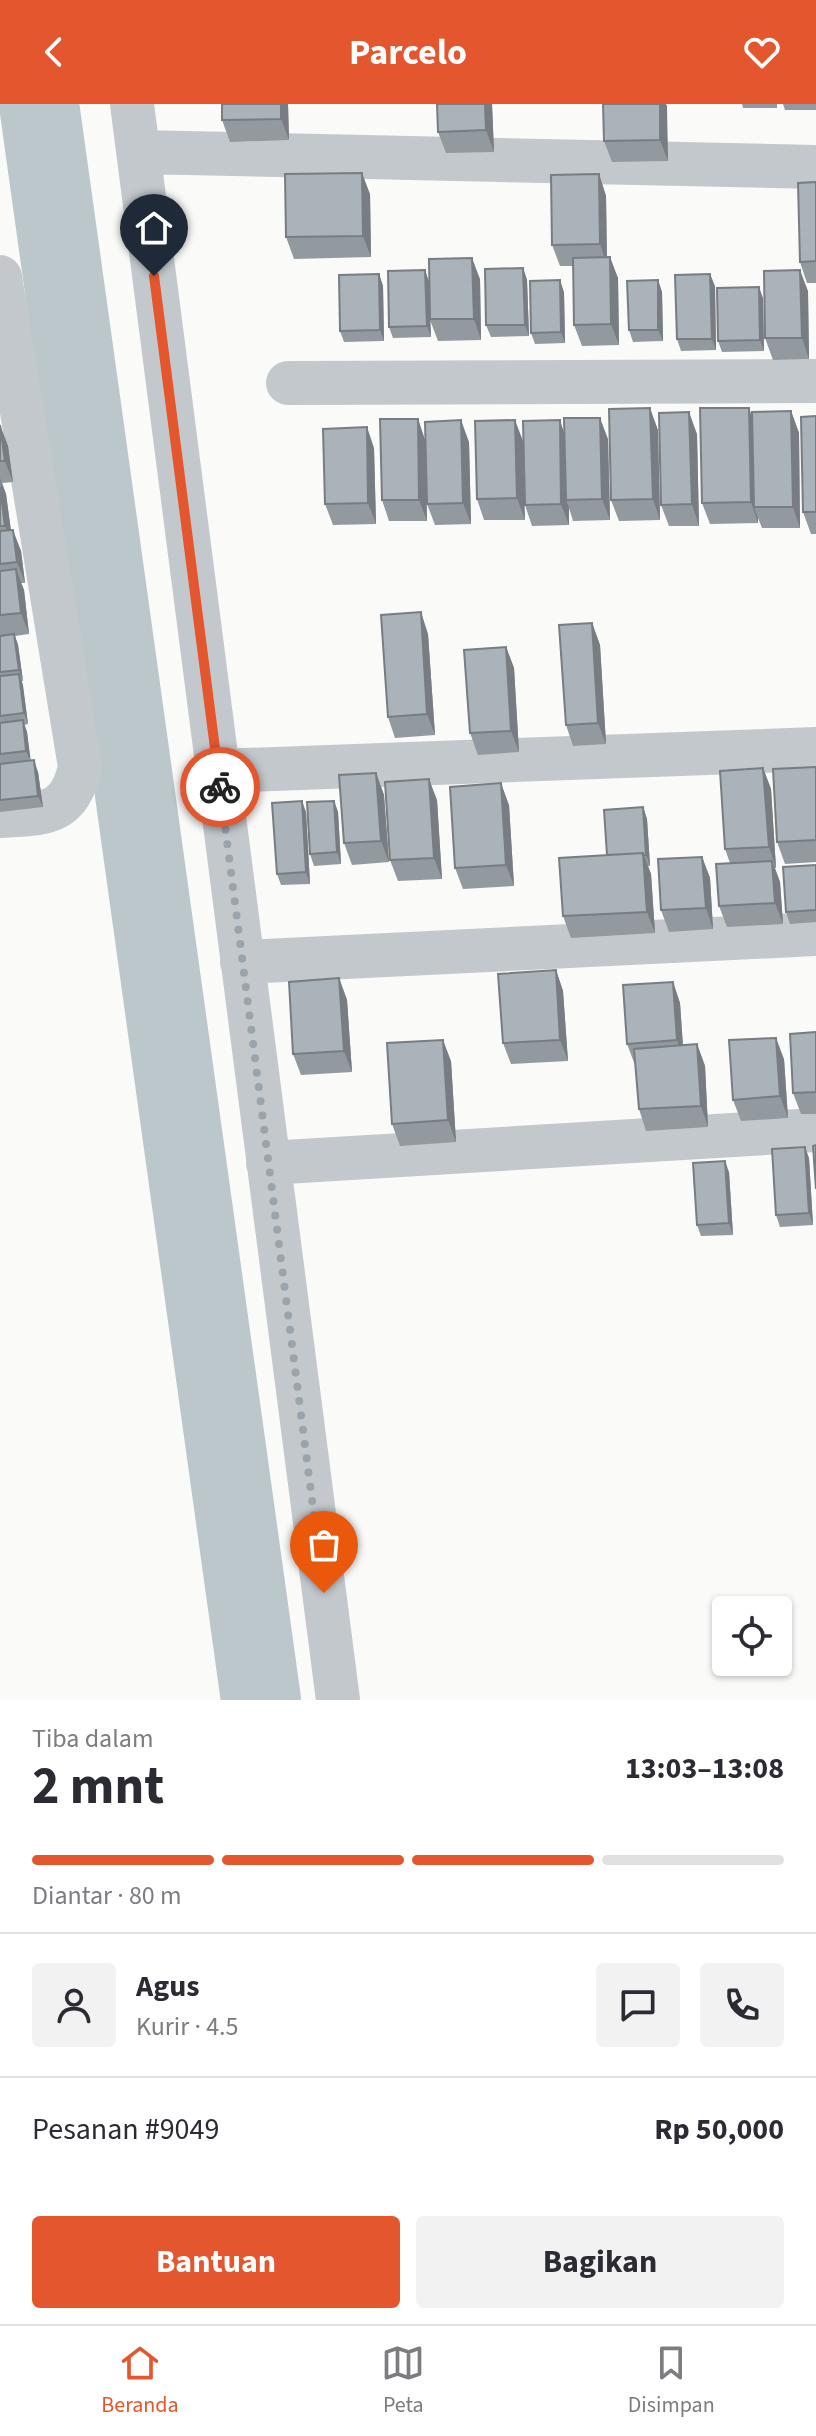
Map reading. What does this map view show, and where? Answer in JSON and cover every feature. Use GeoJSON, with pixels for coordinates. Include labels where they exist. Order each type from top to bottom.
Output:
{"type":"FeatureCollection","features":[{"type":"Feature","properties":{"kind":"street"},"geometry":{"type":"LineString","coordinates":[[132,104],[338,1700]]}},
{"type":"Feature","properties":{"kind":"street"},"geometry":{"type":"LineString","coordinates":[[138,152],[816,167]]}},
{"type":"Feature","properties":{"kind":"street"},"geometry":{"type":"LineString","coordinates":[[0,277],[80,767],[66,801],[49,813],[0,816]]}},
{"type":"Feature","properties":{"kind":"street"},"geometry":{"type":"LineString","coordinates":[[288,383],[816,381]]}},
{"type":"Feature","properties":{"kind":"street"},"geometry":{"type":"LineString","coordinates":[[217,771],[816,749]]}},
{"type":"Feature","properties":{"kind":"street"},"geometry":{"type":"LineString","coordinates":[[242,962],[816,934]]}},
{"type":"Feature","properties":{"kind":"street"},"geometry":{"type":"LineString","coordinates":[[268,1163],[816,1130]]}},
{"type":"Feature","properties":{"kind":"building"},"geometry":{"type":"Polygon","coordinates":[[[222,104],[281,104],[281,119],[222,120],[222,104]]]}},
{"type":"Feature","properties":{"kind":"building"},"geometry":{"type":"Polygon","coordinates":[[[437,104],[485,104],[486,130],[438,132],[437,104]]]}},
{"type":"Feature","properties":{"kind":"building"},"geometry":{"type":"Polygon","coordinates":[[[603,104],[660,104],[660,140],[604,141],[603,104]]]}},
{"type":"Feature","properties":{"kind":"building"},"geometry":{"type":"Polygon","coordinates":[[[362,173],[363,236],[286,237],[285,174],[362,173]]]}},
{"type":"Feature","properties":{"kind":"building"},"geometry":{"type":"Polygon","coordinates":[[[599,174],[600,244],[552,245],[551,175],[599,174]]]}},
{"type":"Feature","properties":{"kind":"building"},"geometry":{"type":"Polygon","coordinates":[[[816,182],[816,261],[800,262],[798,183],[816,182]]]}},
{"type":"Feature","properties":{"kind":"building"},"geometry":{"type":"Polygon","coordinates":[[[610,257],[611,324],[574,325],[573,258],[610,257]]]}},
{"type":"Feature","properties":{"kind":"building"},"geometry":{"type":"Polygon","coordinates":[[[472,258],[474,319],[430,319],[429,259],[472,258]]]}},
{"type":"Feature","properties":{"kind":"building"},"geometry":{"type":"Polygon","coordinates":[[[523,268],[525,325],[486,325],[485,269],[523,268]]]}},
{"type":"Feature","properties":{"kind":"building"},"geometry":{"type":"Polygon","coordinates":[[[425,270],[427,326],[389,327],[388,271],[425,270]]]}},
{"type":"Feature","properties":{"kind":"building"},"geometry":{"type":"Polygon","coordinates":[[[800,270],[802,338],[765,338],[764,271],[800,270]]]}},
{"type":"Feature","properties":{"kind":"building"},"geometry":{"type":"Polygon","coordinates":[[[379,274],[380,330],[340,331],[339,275],[379,274]]]}},
{"type":"Feature","properties":{"kind":"building"},"geometry":{"type":"Polygon","coordinates":[[[710,274],[712,339],[677,339],[675,275],[710,274]]]}},
{"type":"Feature","properties":{"kind":"building"},"geometry":{"type":"Polygon","coordinates":[[[560,280],[561,332],[531,333],[530,281],[560,280]]]}},
{"type":"Feature","properties":{"kind":"building"},"geometry":{"type":"Polygon","coordinates":[[[658,280],[658,330],[629,330],[627,281],[658,280]]]}},
{"type":"Feature","properties":{"kind":"building"},"geometry":{"type":"Polygon","coordinates":[[[759,287],[760,340],[718,341],[717,288],[759,287]]]}},
{"type":"Feature","properties":{"kind":"building"},"geometry":{"type":"Polygon","coordinates":[[[650,408],[653,499],[611,500],[609,409],[650,408]]]}},
{"type":"Feature","properties":{"kind":"building"},"geometry":{"type":"Polygon","coordinates":[[[700,408],[749,408],[751,502],[702,503],[700,408]]]}},
{"type":"Feature","properties":{"kind":"building"},"geometry":{"type":"Polygon","coordinates":[[[791,411],[793,507],[754,507],[752,412],[791,411]]]}},
{"type":"Feature","properties":{"kind":"building"},"geometry":{"type":"Polygon","coordinates":[[[689,412],[692,504],[661,505],[659,413],[689,412]]]}},
{"type":"Feature","properties":{"kind":"building"},"geometry":{"type":"Polygon","coordinates":[[[816,416],[816,512],[803,512],[801,417],[816,416]]]}},
{"type":"Feature","properties":{"kind":"building"},"geometry":{"type":"Polygon","coordinates":[[[564,418],[600,418],[602,499],[566,500],[564,418]]]}},
{"type":"Feature","properties":{"kind":"building"},"geometry":{"type":"Polygon","coordinates":[[[380,419],[418,419],[419,500],[382,500],[380,419]]]}},
{"type":"Feature","properties":{"kind":"building"},"geometry":{"type":"Polygon","coordinates":[[[461,420],[463,503],[427,504],[425,422],[461,420]]]}},
{"type":"Feature","properties":{"kind":"building"},"geometry":{"type":"Polygon","coordinates":[[[515,420],[517,498],[477,499],[475,421],[515,420]]]}},
{"type":"Feature","properties":{"kind":"building"},"geometry":{"type":"Polygon","coordinates":[[[560,420],[561,504],[525,505],[523,421],[560,420]]]}},
{"type":"Feature","properties":{"kind":"building"},"geometry":{"type":"Polygon","coordinates":[[[0,425],[5,461],[0,461],[0,425]]]}},
{"type":"Feature","properties":{"kind":"building"},"geometry":{"type":"Polygon","coordinates":[[[367,427],[368,503],[325,504],[323,429],[367,427]]]}},
{"type":"Feature","properties":{"kind":"building"},"geometry":{"type":"Polygon","coordinates":[[[0,487],[5,526],[0,526],[0,487]]]}},
{"type":"Feature","properties":{"kind":"building"},"geometry":{"type":"Polygon","coordinates":[[[13,530],[17,562],[0,564],[0,531],[13,530]]]}},
{"type":"Feature","properties":{"kind":"building"},"geometry":{"type":"Polygon","coordinates":[[[16,569],[21,613],[0,615],[0,571],[16,569]]]}},
{"type":"Feature","properties":{"kind":"building"},"geometry":{"type":"Polygon","coordinates":[[[421,612],[427,714],[388,717],[381,615],[421,612]]]}},
{"type":"Feature","properties":{"kind":"building"},"geometry":{"type":"Polygon","coordinates":[[[592,623],[598,723],[566,725],[559,625],[592,623]]]}},
{"type":"Feature","properties":{"kind":"building"},"geometry":{"type":"Polygon","coordinates":[[[14,634],[19,670],[0,672],[0,636],[14,634]]]}},
{"type":"Feature","properties":{"kind":"building"},"geometry":{"type":"Polygon","coordinates":[[[506,647],[511,731],[470,733],[464,650],[506,647]]]}},
{"type":"Feature","properties":{"kind":"building"},"geometry":{"type":"Polygon","coordinates":[[[19,674],[24,713],[0,716],[0,676],[19,674]]]}},
{"type":"Feature","properties":{"kind":"building"},"geometry":{"type":"Polygon","coordinates":[[[23,720],[26,751],[0,754],[0,723],[23,720]]]}},
{"type":"Feature","properties":{"kind":"building"},"geometry":{"type":"Polygon","coordinates":[[[34,760],[38,796],[0,800],[0,764],[34,760]]]}},
{"type":"Feature","properties":{"kind":"building"},"geometry":{"type":"Polygon","coordinates":[[[816,767],[816,840],[777,842],[773,769],[816,767]]]}},
{"type":"Feature","properties":{"kind":"building"},"geometry":{"type":"Polygon","coordinates":[[[763,768],[769,847],[725,849],[720,771],[763,768]]]}},
{"type":"Feature","properties":{"kind":"building"},"geometry":{"type":"Polygon","coordinates":[[[376,773],[381,841],[344,843],[339,775],[376,773]]]}},
{"type":"Feature","properties":{"kind":"building"},"geometry":{"type":"Polygon","coordinates":[[[429,779],[434,858],[390,860],[385,782],[429,779]]]}},
{"type":"Feature","properties":{"kind":"building"},"geometry":{"type":"Polygon","coordinates":[[[501,783],[506,865],[455,868],[450,787],[501,783]]]}},
{"type":"Feature","properties":{"kind":"building"},"geometry":{"type":"Polygon","coordinates":[[[302,801],[306,872],[277,874],[272,803],[302,801]]]}},
{"type":"Feature","properties":{"kind":"building"},"geometry":{"type":"Polygon","coordinates":[[[334,801],[337,852],[310,854],[307,802],[334,801]]]}},
{"type":"Feature","properties":{"kind":"building"},"geometry":{"type":"Polygon","coordinates":[[[643,807],[646,855],[607,855],[604,810],[643,807]]]}},
{"type":"Feature","properties":{"kind":"building"},"geometry":{"type":"Polygon","coordinates":[[[643,853],[647,912],[563,916],[559,858],[643,853]]]}},
{"type":"Feature","properties":{"kind":"building"},"geometry":{"type":"Polygon","coordinates":[[[702,857],[706,908],[661,910],[658,859],[702,857]]]}},
{"type":"Feature","properties":{"kind":"building"},"geometry":{"type":"Polygon","coordinates":[[[772,861],[775,903],[719,906],[716,864],[772,861]]]}},
{"type":"Feature","properties":{"kind":"building"},"geometry":{"type":"Polygon","coordinates":[[[816,865],[816,910],[786,912],[783,867],[816,865]]]}},
{"type":"Feature","properties":{"kind":"building"},"geometry":{"type":"Polygon","coordinates":[[[556,970],[560,1040],[503,1043],[498,974],[556,970]]]}},
{"type":"Feature","properties":{"kind":"building"},"geometry":{"type":"Polygon","coordinates":[[[339,978],[344,1051],[293,1054],[289,982],[339,978]]]}},
{"type":"Feature","properties":{"kind":"building"},"geometry":{"type":"Polygon","coordinates":[[[673,982],[677,1040],[627,1044],[623,985],[673,982]]]}},
{"type":"Feature","properties":{"kind":"building"},"geometry":{"type":"Polygon","coordinates":[[[816,1032],[816,1092],[793,1093],[790,1034],[816,1032]]]}},
{"type":"Feature","properties":{"kind":"building"},"geometry":{"type":"Polygon","coordinates":[[[776,1038],[780,1096],[733,1100],[729,1040],[776,1038]]]}},
{"type":"Feature","properties":{"kind":"building"},"geometry":{"type":"Polygon","coordinates":[[[443,1040],[448,1120],[392,1124],[387,1043],[443,1040]]]}},
{"type":"Feature","properties":{"kind":"building"},"geometry":{"type":"Polygon","coordinates":[[[697,1044],[701,1106],[639,1109],[634,1049],[697,1044]]]}},
{"type":"Feature","properties":{"kind":"building"},"geometry":{"type":"Polygon","coordinates":[[[816,1145],[816,1189],[813,1146],[816,1145]]]}},
{"type":"Feature","properties":{"kind":"building"},"geometry":{"type":"Polygon","coordinates":[[[805,1147],[809,1213],[776,1215],[772,1149],[805,1147]]]}},
{"type":"Feature","properties":{"kind":"building"},"geometry":{"type":"Polygon","coordinates":[[[725,1161],[729,1223],[697,1225],[693,1163],[725,1161]]]}},
{"type":"Feature","properties":{"kind":"waterway"},"geometry":{"type":"LineString","coordinates":[[39,104],[261,1700]]}},
{"type":"Feature","properties":{"kind":"way so far"},"geometry":{"type":"LineString","coordinates":[[220,787],[324,1593]]}},
{"type":"Feature","properties":{"kind":"route"},"geometry":{"type":"LineString","coordinates":[[154,276],[220,787]]}}]}
